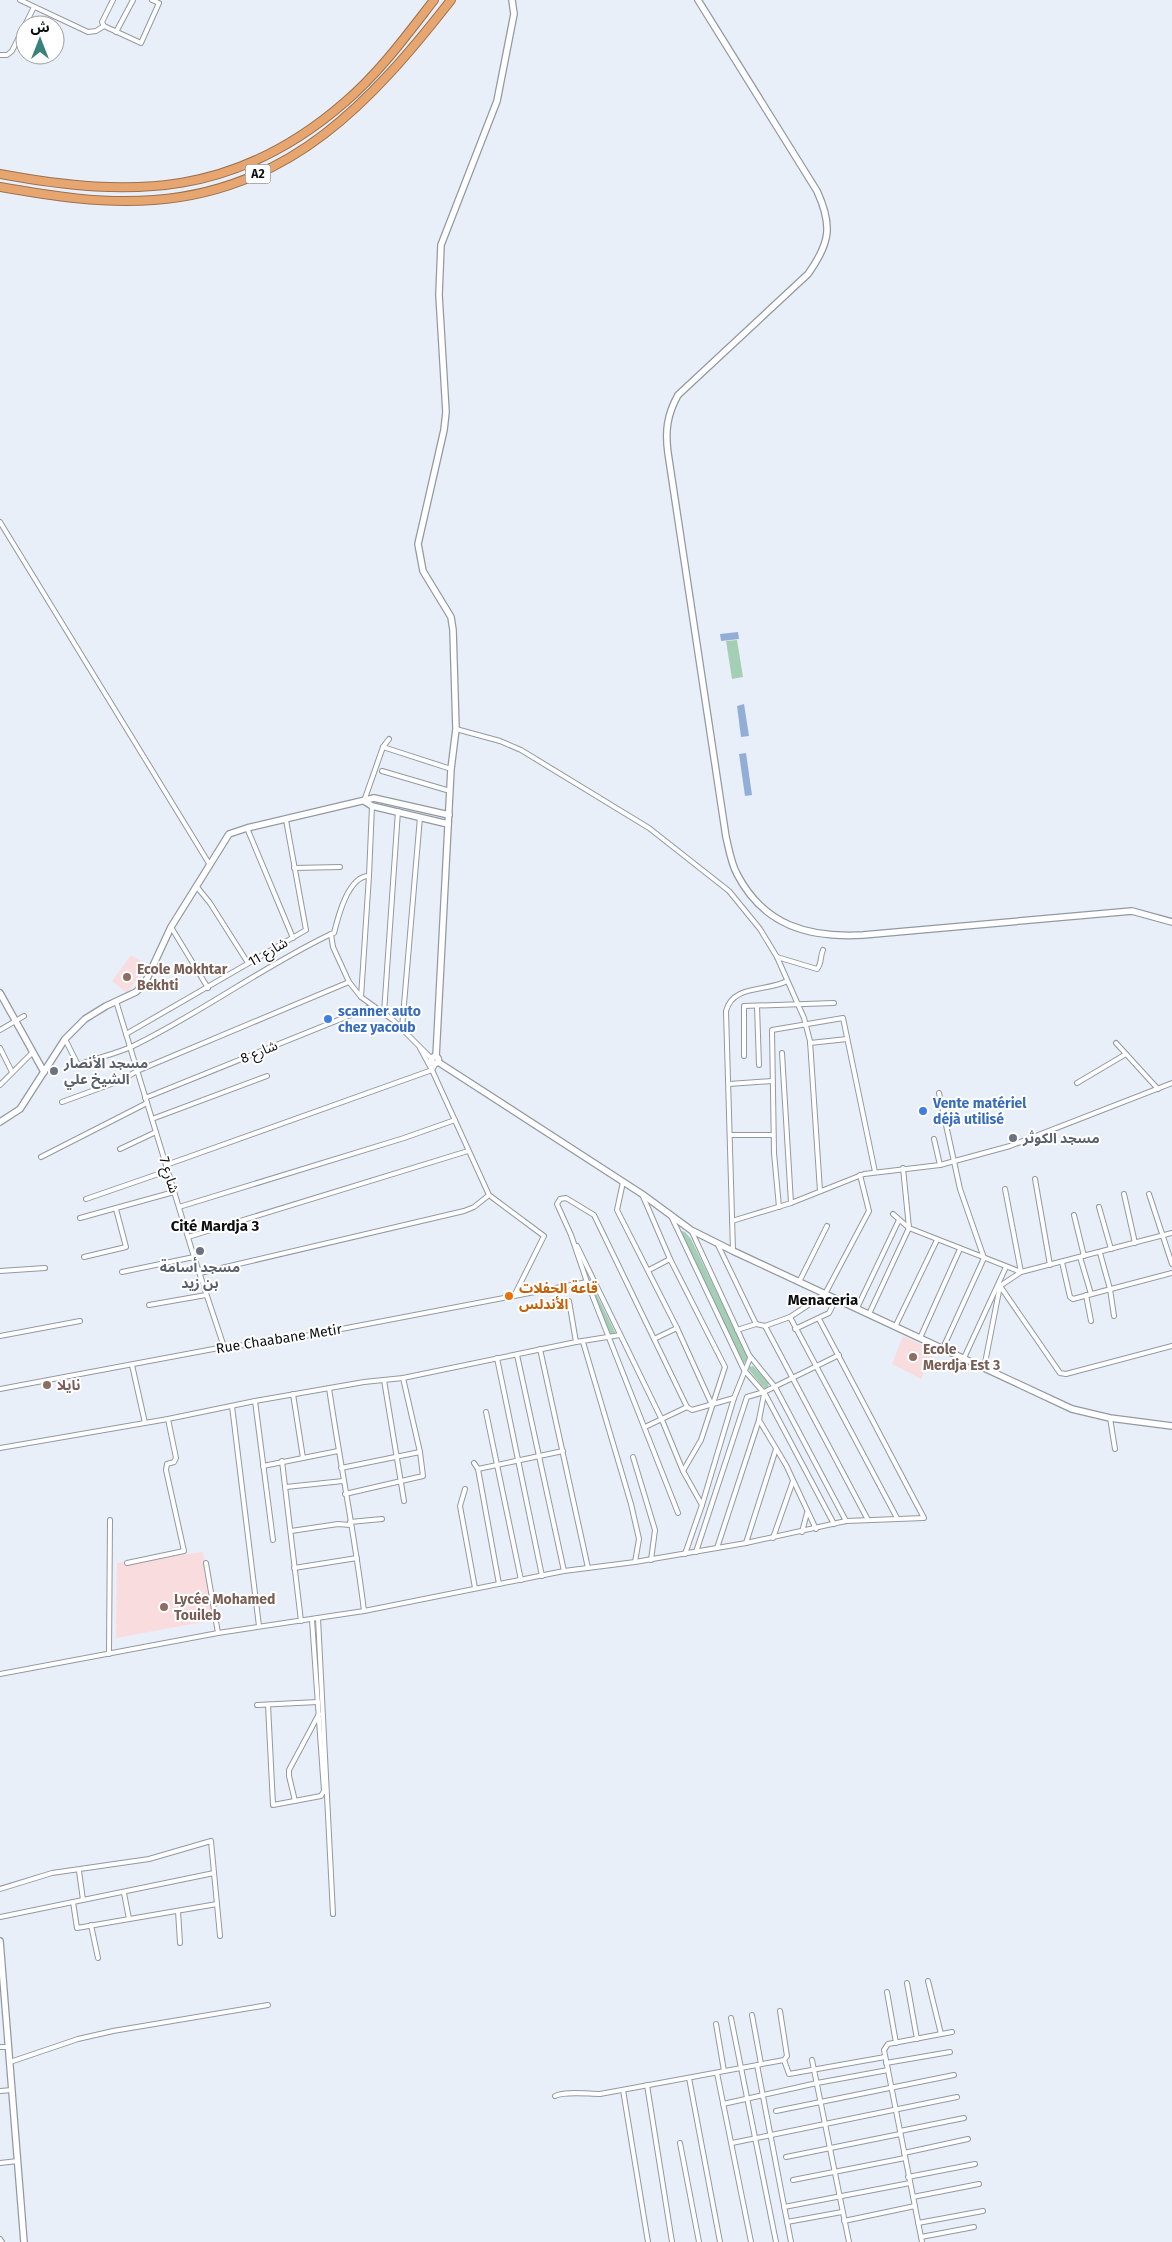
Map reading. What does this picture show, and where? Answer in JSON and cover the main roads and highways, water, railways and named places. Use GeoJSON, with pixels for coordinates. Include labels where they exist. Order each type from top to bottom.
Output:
{"type":"FeatureCollection","features":[{"type":"Feature","properties":{"kind":"highway","name":"A2"},"geometry":{"type":"LineString","coordinates":[[0,174],[51,182],[118,189],[176,185],[203,180],[235,170],[286,145],[346,102],[396,49],[434,0]]}},
{"type":"Feature","properties":{"kind":"highway","name":"A2"},"geometry":{"type":"LineString","coordinates":[[0,187],[92,200],[154,200],[202,192],[255,175],[308,147],[351,114],[403,59],[451,0]]}},
{"type":"Feature","properties":{"kind":"water"},"geometry":{"type":"Polygon","coordinates":[[[738,632],[739,639],[721,641],[720,634],[738,632]]]}},
{"type":"Feature","properties":{"kind":"water"},"geometry":{"type":"Polygon","coordinates":[[[744,704],[749,736],[741,737],[737,706],[744,704]]]}},
{"type":"Feature","properties":{"kind":"water"},"geometry":{"type":"Polygon","coordinates":[[[746,753],[752,795],[745,796],[739,754],[746,753]]]}},
{"type":"Feature","properties":{"kind":"place","name":"Ecole Mokhtar Bekhti"},"geometry":{"type":"Point","coordinates":[127,977]}},
{"type":"Feature","properties":{"kind":"place","name":"scanner auto chez yacoub"},"geometry":{"type":"Point","coordinates":[328,1019]}},
{"type":"Feature","properties":{"kind":"place","name":"مسجد الأنصار الشيخ علي"},"geometry":{"type":"Point","coordinates":[54,1071]}},
{"type":"Feature","properties":{"kind":"place","name":"Vente matériel déjà utilisé"},"geometry":{"type":"Point","coordinates":[923,1111]}},
{"type":"Feature","properties":{"kind":"place","name":"مسجد الكوثر"},"geometry":{"type":"Point","coordinates":[1013,1138]}},
{"type":"Feature","properties":{"kind":"place","name":"مسجد أسامة بن زيد"},"geometry":{"type":"Point","coordinates":[200,1251]}},
{"type":"Feature","properties":{"kind":"place","name":"قاعة الحفلات الأندلس"},"geometry":{"type":"Point","coordinates":[509,1296]}},
{"type":"Feature","properties":{"kind":"place","name":"Ecole Merdja Est 3"},"geometry":{"type":"Point","coordinates":[913,1357]}},
{"type":"Feature","properties":{"kind":"place","name":"نايلا"},"geometry":{"type":"Point","coordinates":[47,1385]}},
{"type":"Feature","properties":{"kind":"place","name":"Lycée Mohamed Touileb"},"geometry":{"type":"Point","coordinates":[164,1607]}},
{"type":"Feature","properties":{"kind":"district","name":"Cité Mardja 3"},"geometry":{"type":"Point","coordinates":[215,1226]}},
{"type":"Feature","properties":{"kind":"district","name":"Menaceria"},"geometry":{"type":"Point","coordinates":[823,1300]}}]}
